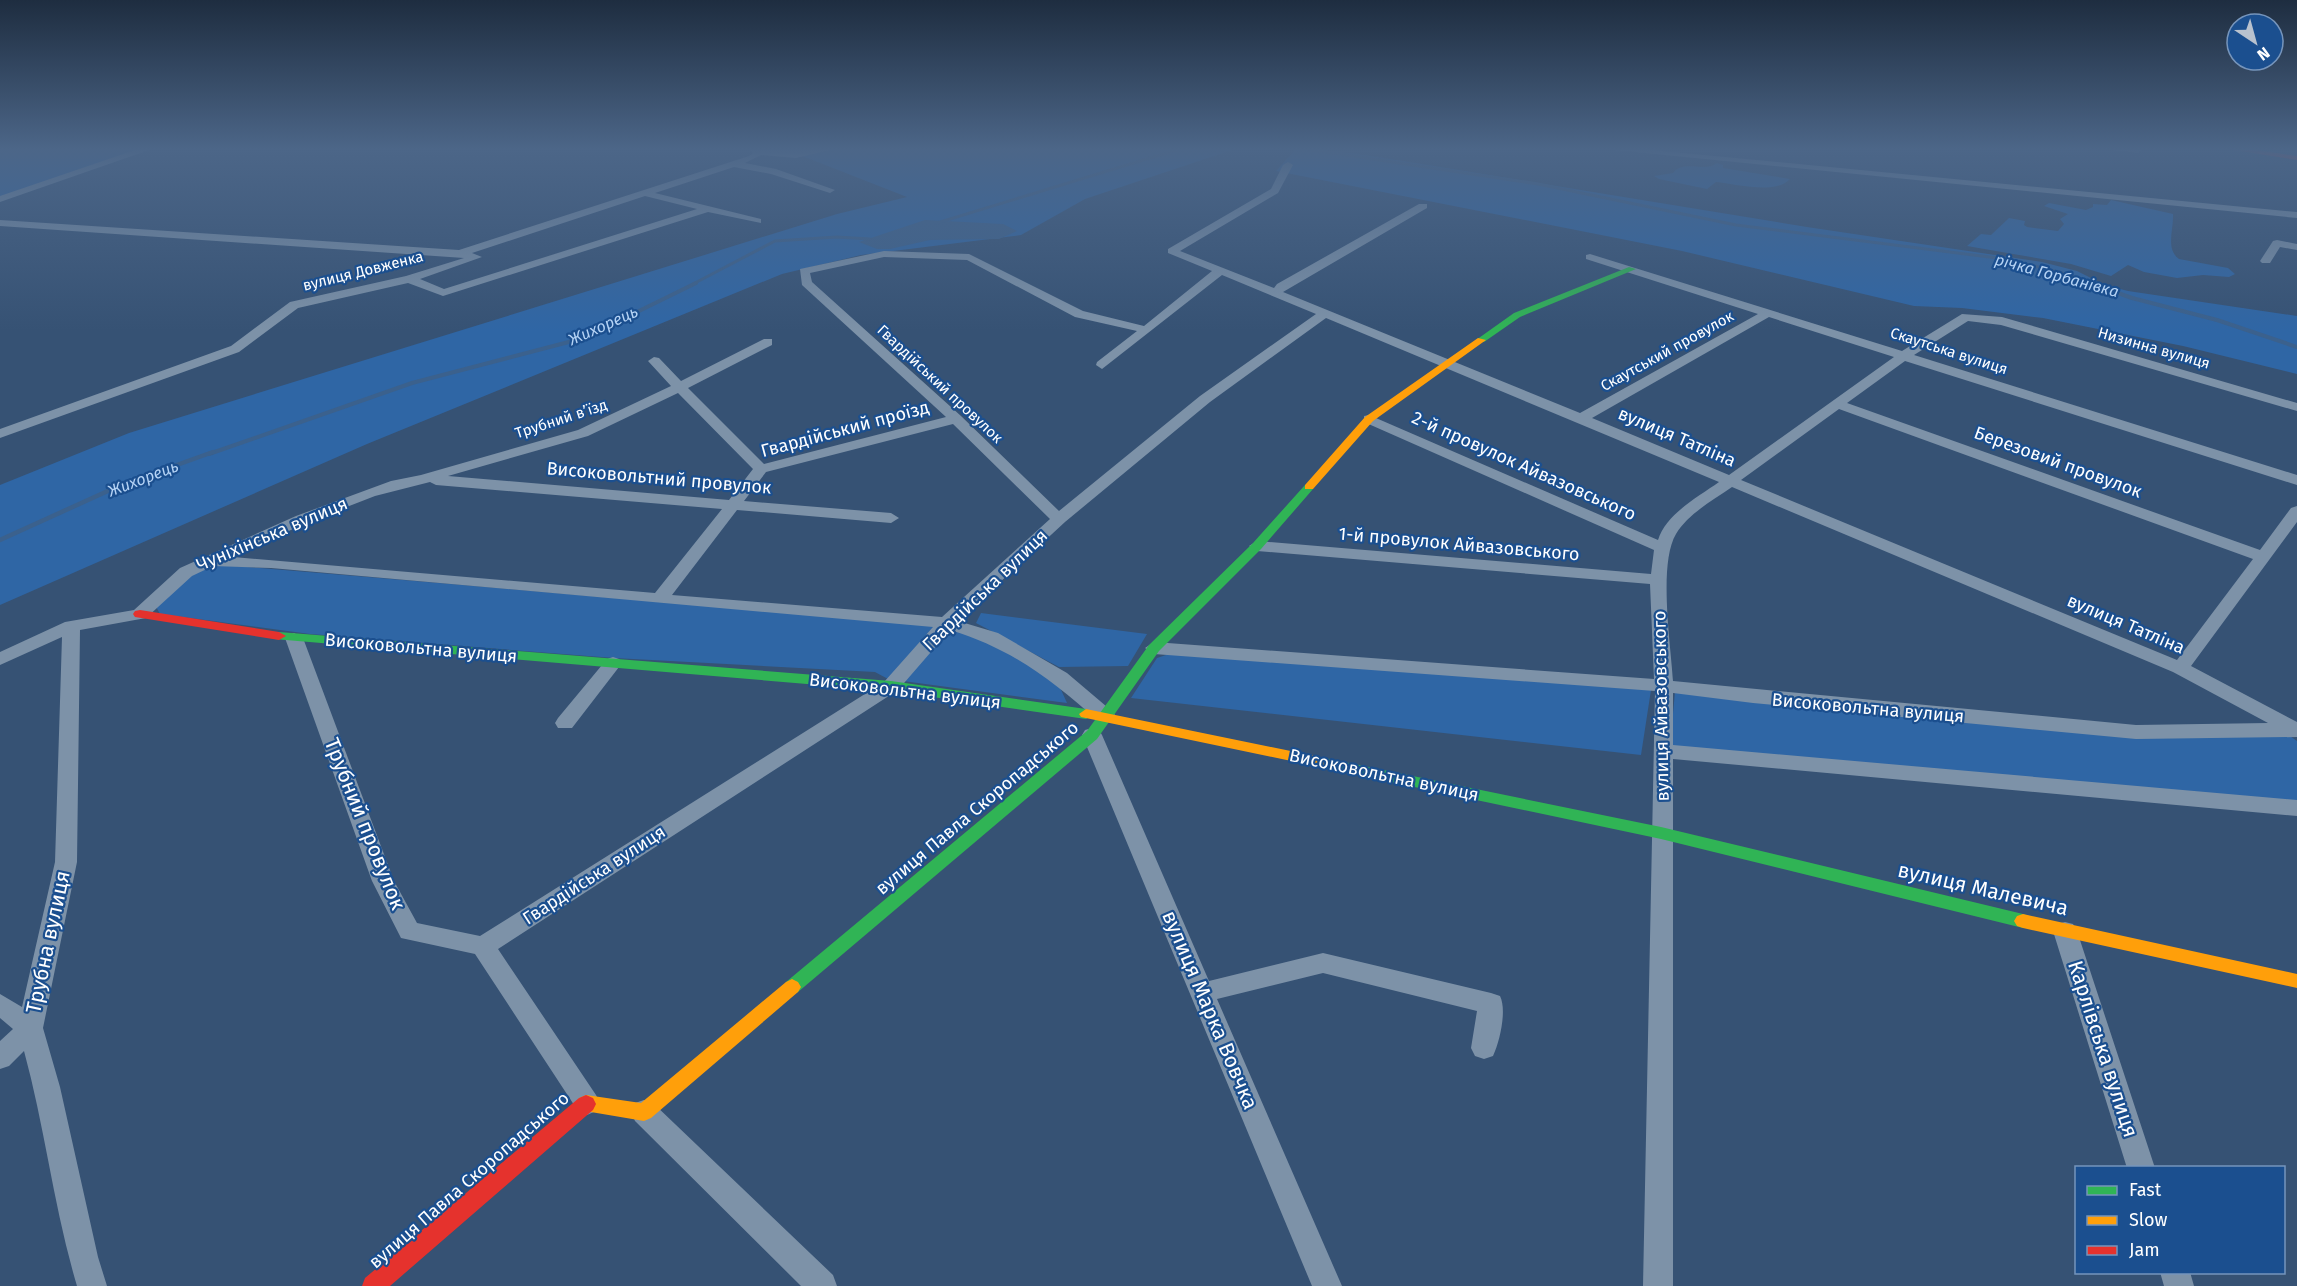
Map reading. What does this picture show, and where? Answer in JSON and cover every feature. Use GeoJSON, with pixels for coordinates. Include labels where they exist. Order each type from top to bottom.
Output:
{"type":"FeatureCollection","features":[{"type":"Feature","properties":{"kind":"street"},"geometry":{"type":"LineString","coordinates":[[0,222],[460,253],[593,210]]}},
{"type":"Feature","properties":{"kind":"street"},"geometry":{"type":"LineString","coordinates":[[409,279],[443,293],[704,210]]}},
{"type":"Feature","properties":{"kind":"street"},"geometry":{"type":"LineString","coordinates":[[711,210],[757,221]]}},
{"type":"Feature","properties":{"kind":"street","name":"вулиця Татліна"},"geometry":{"type":"LineString","coordinates":[[1242,210],[1172,251],[1581,418],[2180,668],[2297,730]]}},
{"type":"Feature","properties":{"kind":"street"},"geometry":{"type":"LineString","coordinates":[[1275,294],[1281,286],[1416,210]]}},
{"type":"Feature","properties":{"kind":"street"},"geometry":{"type":"LineString","coordinates":[[2255,210],[2297,214]]}},
{"type":"Feature","properties":{"kind":"street"},"geometry":{"type":"LineString","coordinates":[[2266,261],[2277,243],[2297,247]]}},
{"type":"Feature","properties":{"kind":"street","name":"вулиця Довженка"},"geometry":{"type":"LineString","coordinates":[[0,434],[235,349],[294,305],[409,279],[477,257],[460,253]]}},
{"type":"Feature","properties":{"kind":"street","name":"Гвардійський провулок"},"geometry":{"type":"LineString","coordinates":[[1059,519],[956,419],[806,283],[804,271],[884,254],[969,257],[1079,314],[1146,330]]}},
{"type":"Feature","properties":{"kind":"street","name":"Скаутська вулиця"},"geometry":{"type":"LineString","coordinates":[[1590,257],[1632,268],[2297,480]]}},
{"type":"Feature","properties":{"kind":"street","name":"вулиця Павла Скоропадського"},"geometry":{"type":"LineString","coordinates":[[374,1286],[587,1103],[644,1112],[1099,726],[1154,648],[1257,546],[1370,419],[1517,315],[1632,268]]}},
{"type":"Feature","properties":{"kind":"street"},"geometry":{"type":"LineString","coordinates":[[1102,365],[1220,271]]}},
{"type":"Feature","properties":{"kind":"street","name":"Скаутський провулок"},"geometry":{"type":"LineString","coordinates":[[1581,418],[1770,312]]}},
{"type":"Feature","properties":{"kind":"street","name":"Гвардійська вулиця"},"geometry":{"type":"LineString","coordinates":[[483,946],[891,686],[946,622],[1059,519],[1205,399],[1324,314]]}},
{"type":"Feature","properties":{"kind":"street","name":"вулиця Айвазовського"},"geometry":{"type":"LineString","coordinates":[[1658,1286],[1664,686],[1658,580],[1668,532],[1729,480],[1905,355],[1966,317],[2002,321]]}},
{"type":"Feature","properties":{"kind":"street","name":"Низинна вулиця"},"geometry":{"type":"LineString","coordinates":[[2002,321],[2297,407]]}},
{"type":"Feature","properties":{"kind":"street","name":"Трубний в’їзд"},"geometry":{"type":"LineString","coordinates":[[423,479],[583,433],[617,419],[768,342]]}},
{"type":"Feature","properties":{"kind":"street"},"geometry":{"type":"LineString","coordinates":[[654,361],[761,469]]}},
{"type":"Feature","properties":{"kind":"street","name":"Березовий провулок"},"geometry":{"type":"LineString","coordinates":[[1838,404],[2264,557]]}},
{"type":"Feature","properties":{"kind":"street","name":"Гвардійський проїзд"},"geometry":{"type":"LineString","coordinates":[[660,598],[736,504],[761,469],[956,419]]}},
{"type":"Feature","properties":{"kind":"street","name":"2-й провулок Айвазовського"},"geometry":{"type":"LineString","coordinates":[[1370,419],[1663,548]]}},
{"type":"Feature","properties":{"kind":"street","name":"Високовольтний провулок"},"geometry":{"type":"LineString","coordinates":[[423,479],[891,518]]}},
{"type":"Feature","properties":{"kind":"street","name":"Чуніхінська вулиця"},"geometry":{"type":"LineString","coordinates":[[140,614],[186,572],[302,519],[360,496],[396,484],[423,479]]}},
{"type":"Feature","properties":{"kind":"street"},"geometry":{"type":"LineString","coordinates":[[2180,668],[2297,511]]}},
{"type":"Feature","properties":{"kind":"street","name":"1-й провулок Айвазовського"},"geometry":{"type":"LineString","coordinates":[[1257,546],[1658,580]]}},
{"type":"Feature","properties":{"kind":"street"},"geometry":{"type":"LineString","coordinates":[[212,561],[271,563],[451,582],[946,622],[992,637],[1060,676],[1099,726]]}},
{"type":"Feature","properties":{"kind":"street"},"geometry":{"type":"LineString","coordinates":[[0,659],[71,626],[140,614]]}},
{"type":"Feature","properties":{"kind":"street","name":"Високовольтна вулиця"},"geometry":{"type":"LineString","coordinates":[[140,614],[294,638],[891,686],[1661,833]]}},
{"type":"Feature","properties":{"kind":"street","name":"Трубна вулиця"},"geometry":{"type":"LineString","coordinates":[[71,626],[66,862],[30,1028],[47,1087],[83,1257],[92,1286]]}},
{"type":"Feature","properties":{"kind":"street","name":"Трубний провулок"},"geometry":{"type":"LineString","coordinates":[[294,638],[383,881],[409,931],[483,946]]}},
{"type":"Feature","properties":{"kind":"street","name":"Високовольтна вулиця"},"geometry":{"type":"LineString","coordinates":[[1154,648],[1664,686],[1753,697],[2136,732],[2297,730]]}},
{"type":"Feature","properties":{"kind":"street"},"geometry":{"type":"LineString","coordinates":[[565,723],[613,663]]}},
{"type":"Feature","properties":{"kind":"street","name":"вулиця Марка Вовчка"},"geometry":{"type":"LineString","coordinates":[[1099,726],[1202,993],[1328,1286]]}},
{"type":"Feature","properties":{"kind":"street"},"geometry":{"type":"LineString","coordinates":[[1663,751],[2297,808]]}},
{"type":"Feature","properties":{"kind":"street","name":"вулиця Малевича"},"geometry":{"type":"LineString","coordinates":[[1661,833],[2065,931],[2297,981]]}},
{"type":"Feature","properties":{"kind":"street","name":"Карлівська вулиця"},"geometry":{"type":"LineString","coordinates":[[2065,931],[2141,1166]]}},
{"type":"Feature","properties":{"kind":"street"},"geometry":{"type":"LineString","coordinates":[[483,946],[587,1103]]}},
{"type":"Feature","properties":{"kind":"street"},"geometry":{"type":"LineString","coordinates":[[1202,993],[1323,963],[1470,1000],[1491,1003],[1484,1048]]}},
{"type":"Feature","properties":{"kind":"street"},"geometry":{"type":"LineString","coordinates":[[0,1004],[30,1028],[0,1058]]}},
{"type":"Feature","properties":{"kind":"street"},"geometry":{"type":"LineString","coordinates":[[644,1112],[822,1286]]}},
{"type":"Feature","properties":{"kind":"shaded area"},"geometry":{"type":"Polygon","coordinates":[[[853,210],[1065,210],[1021,235],[861,255],[782,274],[367,444],[0,605],[0,485],[129,433],[853,210]]]}},
{"type":"Feature","properties":{"kind":"shaded area"},"geometry":{"type":"Polygon","coordinates":[[[1474,210],[1703,210],[2042,262],[2077,271],[2105,285],[2128,291],[2297,316],[2297,374],[2183,346],[2043,318],[1962,308],[1914,306],[1682,251],[1474,210]]]}},
{"type":"Feature","properties":{"kind":"shaded area"},"geometry":{"type":"Polygon","coordinates":[[[2056,210],[2155,210],[2173,214],[2171,244],[2172,250],[2179,259],[2228,268],[2235,274],[2229,277],[2203,275],[2177,278],[2144,272],[2128,265],[2111,276],[2071,264],[1967,246],[1981,234],[1991,235],[2009,218],[2025,221],[2024,225],[2027,227],[2058,231],[2064,224],[2060,219],[2068,214],[2056,210]]]}},
{"type":"Feature","properties":{"kind":"shaded area"},"geometry":{"type":"Polygon","coordinates":[[[925,220],[1003,224],[1017,231],[999,239],[930,240],[890,249],[877,249],[859,242],[925,220]]]}},
{"type":"Feature","properties":{"kind":"shaded area"},"geometry":{"type":"Polygon","coordinates":[[[213,564],[947,626],[987,640],[1058,683],[1067,703],[888,679],[875,672],[614,658],[310,634],[160,614],[154,603],[181,580],[213,564]]]}},
{"type":"Feature","properties":{"kind":"shaded area"},"geometry":{"type":"Polygon","coordinates":[[[981,613],[1147,634],[1128,666],[1059,667],[976,623],[981,613]]]}},
{"type":"Feature","properties":{"kind":"shaded area"},"geometry":{"type":"Polygon","coordinates":[[[1172,653],[1651,690],[1641,755],[1131,698],[1157,658],[1172,653]]]}},
{"type":"Feature","properties":{"kind":"shaded area"},"geometry":{"type":"Polygon","coordinates":[[[1675,692],[2140,737],[2287,734],[2297,741],[2297,801],[1670,746],[1675,692]]]}},
{"type":"Feature","properties":{"kind":"waterway","name":"Жихорець"},"geometry":{"type":"LineString","coordinates":[[937,223],[980,210]]}},
{"type":"Feature","properties":{"kind":"waterway","name":"річка Горбанівка"},"geometry":{"type":"LineString","coordinates":[[1664,210],[1736,225],[2005,259],[2059,272],[2094,284]]}},
{"type":"Feature","properties":{"kind":"waterway","name":"Жихорець"},"geometry":{"type":"LineString","coordinates":[[693,284],[775,241],[837,237],[870,239]]}},
{"type":"Feature","properties":{"kind":"waterway","name":"Жихорець"},"geometry":{"type":"LineString","coordinates":[[209,454],[412,383],[584,338],[696,283]]}},
{"type":"Feature","properties":{"kind":"waterway","name":"річка Горбанівка"},"geometry":{"type":"LineString","coordinates":[[2090,283],[2132,298],[2217,320],[2297,347]]}},
{"type":"Feature","properties":{"kind":"waterway","name":"Жихорець"},"geometry":{"type":"LineString","coordinates":[[0,540],[121,485],[213,452]]}},
{"type":"Feature","properties":{"kind":"traffic: fast"},"geometry":{"type":"LineString","coordinates":[[1481,340],[1517,315],[1632,269]]}},
{"type":"Feature","properties":{"kind":"traffic: fast"},"geometry":{"type":"LineString","coordinates":[[792,987],[1092,735],[1154,648],[1257,546],[1309,487]]}},
{"type":"Feature","properties":{"kind":"traffic: fast"},"geometry":{"type":"LineString","coordinates":[[279,636],[891,686],[1086,714]]}},
{"type":"Feature","properties":{"kind":"traffic: fast"},"geometry":{"type":"LineString","coordinates":[[1320,762],[1661,833],[2023,921]]}},
{"type":"Feature","properties":{"kind":"traffic: slow"},"geometry":{"type":"LineString","coordinates":[[1309,487],[1369,419],[1481,340]]}},
{"type":"Feature","properties":{"kind":"traffic: slow"},"geometry":{"type":"LineString","coordinates":[[1086,714],[1320,762]]}},
{"type":"Feature","properties":{"kind":"traffic: slow"},"geometry":{"type":"LineString","coordinates":[[2023,921],[2297,981]]}},
{"type":"Feature","properties":{"kind":"traffic: slow"},"geometry":{"type":"LineString","coordinates":[[586,1104],[644,1112],[792,987]]}},
{"type":"Feature","properties":{"kind":"traffic: jam"},"geometry":{"type":"LineString","coordinates":[[140,614],[279,636]]}},
{"type":"Feature","properties":{"kind":"traffic: jam"},"geometry":{"type":"LineString","coordinates":[[373,1286],[586,1104]]}}]}
